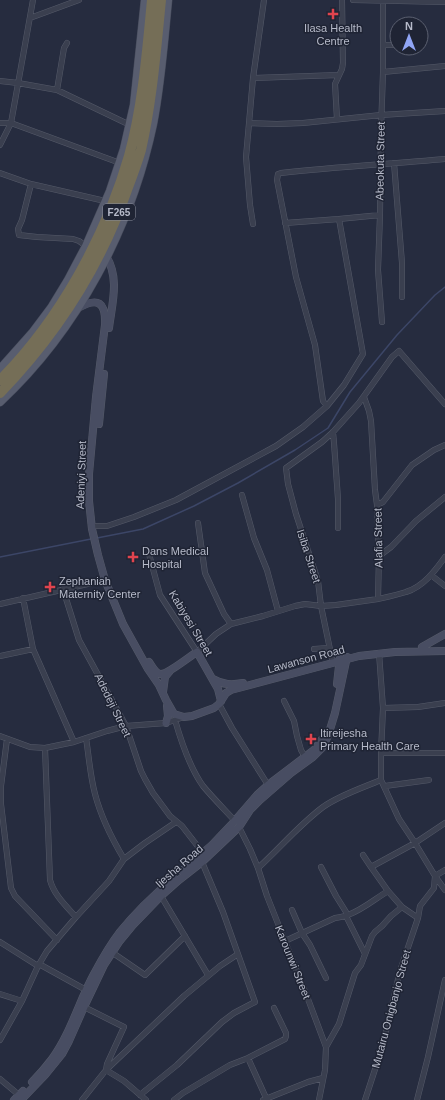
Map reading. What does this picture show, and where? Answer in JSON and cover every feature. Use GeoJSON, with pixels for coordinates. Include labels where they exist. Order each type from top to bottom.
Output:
{"type":"FeatureCollection","features":[{"type":"Feature","properties":{"kind":"highway","name":"F265"},"geometry":{"type":"LineString","coordinates":[[0,380],[18,363],[38,338],[69,291],[90,253],[113,203],[129,156],[141,99],[152,0]]}},
{"type":"Feature","properties":{"kind":"highway","name":"F265"},"geometry":{"type":"LineString","coordinates":[[0,393],[44,343],[79,293],[97,260],[122,206],[140,151],[149,108],[161,0]]}},
{"type":"Feature","properties":{"kind":"main road"},"geometry":{"type":"LineString","coordinates":[[0,369],[33,332],[51,308],[86,246],[105,201],[120,162],[134,105],[145,0]]}},
{"type":"Feature","properties":{"kind":"main road"},"geometry":{"type":"LineString","coordinates":[[0,402],[13,390],[53,344],[78,308],[97,275],[119,230],[143,162],[153,123],[168,0]]}},
{"type":"Feature","properties":{"kind":"street"},"geometry":{"type":"LineString","coordinates":[[0,146],[11,123],[33,0]]}},
{"type":"Feature","properties":{"kind":"street"},"geometry":{"type":"LineString","coordinates":[[30,18],[79,0]]}},
{"type":"Feature","properties":{"kind":"street"},"geometry":{"type":"LineString","coordinates":[[253,224],[246,157],[253,78],[264,0]]}},
{"type":"Feature","properties":{"kind":"street"},"geometry":{"type":"LineString","coordinates":[[337,119],[335,84],[342,69],[343,63],[342,0]]}},
{"type":"Feature","properties":{"kind":"street"},"geometry":{"type":"LineString","coordinates":[[353,0],[445,2]]}},
{"type":"Feature","properties":{"kind":"street","name":"Abeokuta Street"},"geometry":{"type":"LineString","coordinates":[[382,322],[378,270],[383,72],[383,0]]}},
{"type":"Feature","properties":{"kind":"street"},"geometry":{"type":"LineString","coordinates":[[57,90],[64,48],[67,43]]}},
{"type":"Feature","properties":{"kind":"street"},"geometry":{"type":"LineString","coordinates":[[383,45],[389,45]]}},
{"type":"Feature","properties":{"kind":"street"},"geometry":{"type":"LineString","coordinates":[[383,72],[445,66]]}},
{"type":"Feature","properties":{"kind":"street"},"geometry":{"type":"LineString","coordinates":[[253,78],[338,75]]}},
{"type":"Feature","properties":{"kind":"street"},"geometry":{"type":"LineString","coordinates":[[0,82],[18,83],[57,90],[130,125]]}},
{"type":"Feature","properties":{"kind":"street"},"geometry":{"type":"LineString","coordinates":[[249,123],[303,123],[381,115],[445,111]]}},
{"type":"Feature","properties":{"kind":"street"},"geometry":{"type":"LineString","coordinates":[[0,123],[11,123],[120,162]]}},
{"type":"Feature","properties":{"kind":"street"},"geometry":{"type":"LineString","coordinates":[[327,406],[323,401],[315,345],[296,277],[277,176],[279,174],[353,166],[445,158]]}},
{"type":"Feature","properties":{"kind":"street"},"geometry":{"type":"LineString","coordinates":[[394,163],[402,264],[402,297]]}},
{"type":"Feature","properties":{"kind":"street"},"geometry":{"type":"LineString","coordinates":[[0,173],[30,184],[105,201]]}},
{"type":"Feature","properties":{"kind":"street"},"geometry":{"type":"LineString","coordinates":[[30,184],[22,220],[18,230],[19,235],[73,239],[86,246]]}},
{"type":"Feature","properties":{"kind":"street"},"geometry":{"type":"LineString","coordinates":[[285,223],[380,216]]}},
{"type":"Feature","properties":{"kind":"street"},"geometry":{"type":"LineString","coordinates":[[94,528],[107,526],[134,518],[176,500],[276,446],[303,427],[327,406],[344,385],[363,354],[339,219]]}},
{"type":"Feature","properties":{"kind":"street","name":"Adeniyi Street"},"geometry":{"type":"LineString","coordinates":[[94,528],[94,475],[114,279],[110,263],[106,256]]}},
{"type":"Feature","properties":{"kind":"street","name":"Adeniyi Street"},"geometry":{"type":"LineString","coordinates":[[78,308],[90,302],[97,303],[102,306],[106,314],[96,397],[89,501],[99,554],[106,580],[126,628],[174,714],[184,717]]}},
{"type":"Feature","properties":{"kind":"street"},"geometry":{"type":"LineString","coordinates":[[338,528],[338,499],[333,432],[360,403],[392,357],[399,351],[445,404]]}},
{"type":"Feature","properties":{"kind":"street","name":"Alafia Street"},"geometry":{"type":"LineString","coordinates":[[364,397],[371,421],[378,505],[378,599]]}},
{"type":"Feature","properties":{"kind":"street","name":"Isiba Street"},"geometry":{"type":"LineString","coordinates":[[332,659],[321,606],[318,581],[296,514],[286,468],[322,442],[333,432]]}},
{"type":"Feature","properties":{"kind":"street"},"geometry":{"type":"LineString","coordinates":[[378,505],[383,502],[412,465],[434,450],[445,445]]}},
{"type":"Feature","properties":{"kind":"street"},"geometry":{"type":"LineString","coordinates":[[242,494],[254,538],[267,570],[278,611]]}},
{"type":"Feature","properties":{"kind":"street"},"geometry":{"type":"LineString","coordinates":[[379,556],[391,547],[416,521],[445,497]]}},
{"type":"Feature","properties":{"kind":"street"},"geometry":{"type":"LineString","coordinates":[[198,523],[205,573],[224,614],[231,624]]}},
{"type":"Feature","properties":{"kind":"street","name":"Adeniyi Street"},"geometry":{"type":"LineString","coordinates":[[99,554],[110,585],[126,621],[143,653],[158,673],[162,674],[170,671]]}},
{"type":"Feature","properties":{"kind":"street","name":"Kabiyesi Street"},"geometry":{"type":"LineString","coordinates":[[149,554],[160,595],[197,652],[218,689],[220,703]]}},
{"type":"Feature","properties":{"kind":"street"},"geometry":{"type":"LineString","coordinates":[[163,692],[165,677],[170,671],[197,652],[216,634],[231,624],[305,604],[321,606],[351,603],[378,599],[407,592],[418,586],[431,575],[445,557]]}},
{"type":"Feature","properties":{"kind":"street"},"geometry":{"type":"LineString","coordinates":[[431,575],[445,586]]}},
{"type":"Feature","properties":{"kind":"street"},"geometry":{"type":"LineString","coordinates":[[0,604],[106,580]]}},
{"type":"Feature","properties":{"kind":"street","name":"Adedeji Street"},"geometry":{"type":"LineString","coordinates":[[63,589],[79,640],[126,726],[145,779],[170,816],[182,826],[203,853]]}},
{"type":"Feature","properties":{"kind":"street"},"geometry":{"type":"LineString","coordinates":[[22,598],[33,650],[74,742]]}},
{"type":"Feature","properties":{"kind":"street"},"geometry":{"type":"LineString","coordinates":[[422,647],[445,634]]}},
{"type":"Feature","properties":{"kind":"street","name":"Lawanson Road"},"geometry":{"type":"LineString","coordinates":[[184,717],[214,708],[220,703],[226,693],[231,690],[357,653],[392,648],[445,647]]}},
{"type":"Feature","properties":{"kind":"street"},"geometry":{"type":"LineString","coordinates":[[314,649],[329,648]]}},
{"type":"Feature","properties":{"kind":"street"},"geometry":{"type":"LineString","coordinates":[[0,656],[33,650]]}},
{"type":"Feature","properties":{"kind":"street","name":"Lawanson Road"},"geometry":{"type":"LineString","coordinates":[[343,658],[379,653],[445,651]]}},
{"type":"Feature","properties":{"kind":"street"},"geometry":{"type":"LineString","coordinates":[[379,653],[383,708],[381,780],[400,819],[445,890]]}},
{"type":"Feature","properties":{"kind":"street"},"geometry":{"type":"LineString","coordinates":[[211,678],[221,683],[231,685],[332,659],[343,658]]}},
{"type":"Feature","properties":{"kind":"street","name":"Ijesha Road"},"geometry":{"type":"LineString","coordinates":[[18,1098],[53,1058],[66,1036],[86,990],[103,957],[117,940],[161,896],[202,862],[266,793],[319,751],[327,739],[343,658]]}},
{"type":"Feature","properties":{"kind":"street"},"geometry":{"type":"LineString","coordinates":[[166,700],[168,719],[166,723]]}},
{"type":"Feature","properties":{"kind":"street"},"geometry":{"type":"LineString","coordinates":[[284,701],[294,720],[301,750],[305,757]]}},
{"type":"Feature","properties":{"kind":"street"},"geometry":{"type":"LineString","coordinates":[[220,703],[232,728],[268,785]]}},
{"type":"Feature","properties":{"kind":"street"},"geometry":{"type":"LineString","coordinates":[[383,708],[418,707],[445,703]]}},
{"type":"Feature","properties":{"kind":"street","name":"Ijesha Road"},"geometry":{"type":"LineString","coordinates":[[18,1098],[45,1075],[62,1054],[104,965],[113,953],[117,940],[126,924],[147,901],[237,824],[251,801],[268,785],[314,750],[321,741],[332,713]]}},
{"type":"Feature","properties":{"kind":"street"},"geometry":{"type":"LineString","coordinates":[[0,736],[30,747],[45,748],[74,742],[126,726],[166,723],[184,717]]}},
{"type":"Feature","properties":{"kind":"street"},"geometry":{"type":"LineString","coordinates":[[175,720],[184,748],[197,776],[237,824]]}},
{"type":"Feature","properties":{"kind":"street"},"geometry":{"type":"LineString","coordinates":[[86,738],[90,769],[98,804],[108,830],[124,859]]}},
{"type":"Feature","properties":{"kind":"street"},"geometry":{"type":"LineString","coordinates":[[7,739],[2,779],[1,804],[11,888],[15,896],[57,940]]}},
{"type":"Feature","properties":{"kind":"street"},"geometry":{"type":"LineString","coordinates":[[45,748],[50,880],[53,890],[76,917]]}},
{"type":"Feature","properties":{"kind":"street"},"geometry":{"type":"LineString","coordinates":[[381,752],[445,753]]}},
{"type":"Feature","properties":{"kind":"street"},"geometry":{"type":"LineString","coordinates":[[258,868],[308,819],[323,807],[381,780]]}},
{"type":"Feature","properties":{"kind":"street"},"geometry":{"type":"LineString","coordinates":[[385,786],[429,780]]}},
{"type":"Feature","properties":{"kind":"street"},"geometry":{"type":"LineString","coordinates":[[0,1040],[47,951],[109,881],[124,859],[176,822]]}},
{"type":"Feature","properties":{"kind":"street"},"geometry":{"type":"LineString","coordinates":[[371,867],[415,843],[445,823]]}},
{"type":"Feature","properties":{"kind":"street","name":"Karounwi Street"},"geometry":{"type":"LineString","coordinates":[[237,824],[258,868],[267,896],[326,1047],[324,1078],[319,1100]]}},
{"type":"Feature","properties":{"kind":"street"},"geometry":{"type":"LineString","coordinates":[[363,855],[388,891],[402,907],[418,918]]}},
{"type":"Feature","properties":{"kind":"street"},"geometry":{"type":"LineString","coordinates":[[140,1095],[177,1065],[222,1022],[234,1013],[255,1002],[216,894],[202,862]]}},
{"type":"Feature","properties":{"kind":"street"},"geometry":{"type":"LineString","coordinates":[[321,867],[347,914],[346,916],[364,954]]}},
{"type":"Feature","properties":{"kind":"street"},"geometry":{"type":"LineString","coordinates":[[435,876],[445,870]]}},
{"type":"Feature","properties":{"kind":"street","name":"Mutairu Onigbanjo Street"},"geometry":{"type":"LineString","coordinates":[[366,1100],[382,1048],[400,971],[418,918],[420,906],[434,888],[435,876]]}},
{"type":"Feature","properties":{"kind":"street"},"geometry":{"type":"LineString","coordinates":[[285,940],[335,918],[346,916],[359,910],[388,891]]}},
{"type":"Feature","properties":{"kind":"street"},"geometry":{"type":"LineString","coordinates":[[161,896],[208,975]]}},
{"type":"Feature","properties":{"kind":"street"},"geometry":{"type":"LineString","coordinates":[[326,1047],[339,1024],[355,973],[361,966],[364,954],[375,932],[402,907]]}},
{"type":"Feature","properties":{"kind":"street"},"geometry":{"type":"LineString","coordinates":[[292,910],[302,933],[310,945],[326,978]]}},
{"type":"Feature","properties":{"kind":"street"},"geometry":{"type":"LineString","coordinates":[[113,953],[145,975],[185,936]]}},
{"type":"Feature","properties":{"kind":"street"},"geometry":{"type":"LineString","coordinates":[[0,942],[86,990]]}},
{"type":"Feature","properties":{"kind":"street"},"geometry":{"type":"LineString","coordinates":[[84,1099],[106,1070],[184,996],[208,975],[238,954]]}},
{"type":"Feature","properties":{"kind":"street"},"geometry":{"type":"LineString","coordinates":[[417,1100],[445,980]]}},
{"type":"Feature","properties":{"kind":"street"},"geometry":{"type":"LineString","coordinates":[[0,994],[22,1000]]}},
{"type":"Feature","properties":{"kind":"street"},"geometry":{"type":"LineString","coordinates":[[84,1007],[124,1027],[107,1064],[106,1070]]}},
{"type":"Feature","properties":{"kind":"street"},"geometry":{"type":"LineString","coordinates":[[174,1100],[230,1065],[248,1058],[285,1039],[286,1033],[274,1008]]}},
{"type":"Feature","properties":{"kind":"street"},"geometry":{"type":"LineString","coordinates":[[248,1058],[265,1099],[308,1082],[324,1078]]}},
{"type":"Feature","properties":{"kind":"street"},"geometry":{"type":"LineString","coordinates":[[106,1070],[124,1081],[146,1100]]}},
{"type":"Feature","properties":{"kind":"street"},"geometry":{"type":"LineString","coordinates":[[0,1079],[18,1098]]}},
{"type":"Feature","properties":{"kind":"waterway"},"geometry":{"type":"LineString","coordinates":[[97,538],[143,529],[194,506],[238,483],[295,450],[328,428],[350,392],[397,335],[435,295],[445,287]]}},
{"type":"Feature","properties":{"kind":"waterway"},"geometry":{"type":"LineString","coordinates":[[0,557],[91,539]]}},
{"type":"Feature","properties":{"kind":"place","name":"Ilasa Health Centre"},"geometry":{"type":"Point","coordinates":[333,14]}},
{"type":"Feature","properties":{"kind":"place","name":"Dans Medical Hospital"},"geometry":{"type":"Point","coordinates":[133,557]}},
{"type":"Feature","properties":{"kind":"place","name":"Zephaniah Maternity Center"},"geometry":{"type":"Point","coordinates":[50,587]}},
{"type":"Feature","properties":{"kind":"place","name":"Itireijesha Primary Health Care"},"geometry":{"type":"Point","coordinates":[311,739]}}]}
